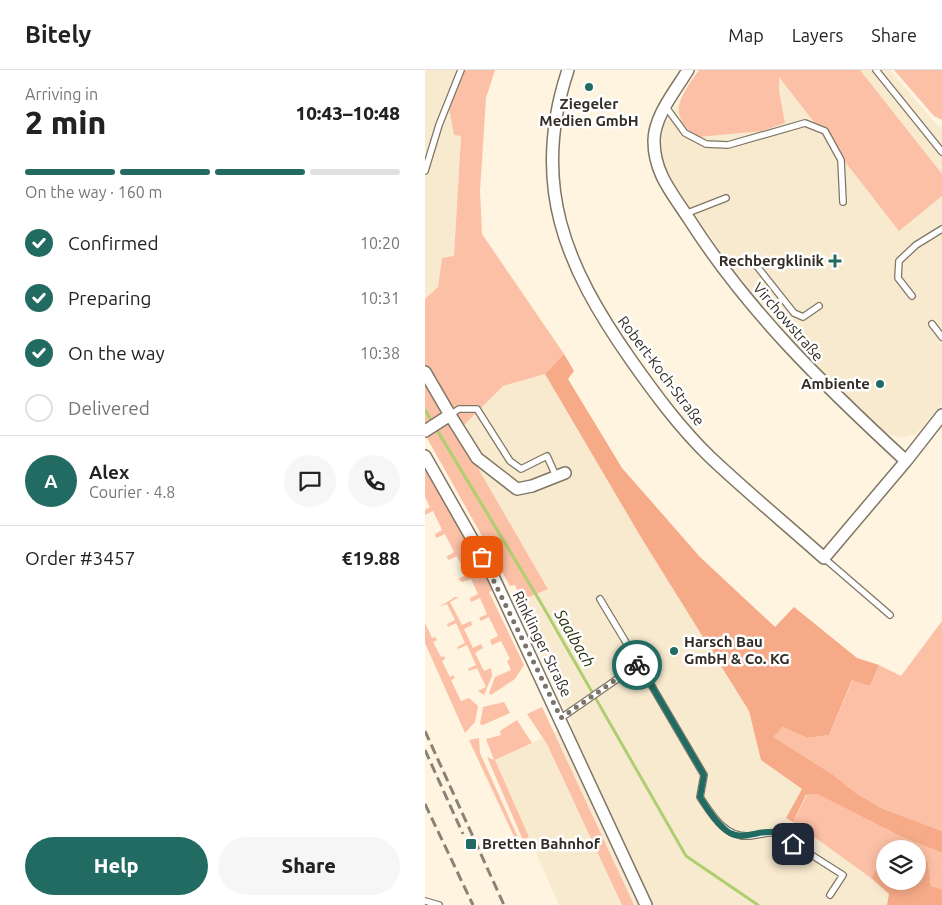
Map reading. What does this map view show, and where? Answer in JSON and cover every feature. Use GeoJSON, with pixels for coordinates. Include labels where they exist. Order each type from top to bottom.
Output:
{"type":"FeatureCollection","features":[{"type":"Feature","properties":{"kind":"street","name":"Robert-Koch-Straße"},"geometry":{"type":"LineString","coordinates":[[568,70],[557,102],[551,157],[555,200],[560,227],[570,256],[583,282],[605,323],[671,414],[710,456],[824,558]]}},
{"type":"Feature","properties":{"kind":"street","name":"Virchowstraße"},"geometry":{"type":"LineString","coordinates":[[688,70],[658,120],[654,138],[657,169],[722,268],[788,348],[855,415],[906,460]]}},
{"type":"Feature","properties":{"kind":"street"},"geometry":{"type":"LineString","coordinates":[[425,372],[447,417],[477,458],[517,489],[561,474]]}},
{"type":"Feature","properties":{"kind":"street"},"geometry":{"type":"LineString","coordinates":[[824,558],[942,415]]}},
{"type":"Feature","properties":{"kind":"street"},"geometry":{"type":"LineString","coordinates":[[425,431],[447,417]]}},
{"type":"Feature","properties":{"kind":"street","name":"Rinklinger Straße"},"geometry":{"type":"LineString","coordinates":[[425,456],[492,574],[647,905]]}},
{"type":"Feature","properties":{"kind":"lane"},"geometry":{"type":"LineString","coordinates":[[425,171],[439,125],[461,70]]}},
{"type":"Feature","properties":{"kind":"lane"},"geometry":{"type":"LineString","coordinates":[[876,70],[942,152]]}},
{"type":"Feature","properties":{"kind":"lane"},"geometry":{"type":"LineString","coordinates":[[666,107],[685,133],[695,140],[706,144],[728,144],[805,123],[825,131],[841,160],[843,202]]}},
{"type":"Feature","properties":{"kind":"lane"},"geometry":{"type":"LineString","coordinates":[[685,214],[726,198]]}},
{"type":"Feature","properties":{"kind":"lane"},"geometry":{"type":"LineString","coordinates":[[912,296],[897,278],[899,260],[916,245],[942,229]]}},
{"type":"Feature","properties":{"kind":"lane"},"geometry":{"type":"LineString","coordinates":[[722,268],[729,262],[752,260],[794,313],[803,317],[819,306]]}},
{"type":"Feature","properties":{"kind":"lane"},"geometry":{"type":"LineString","coordinates":[[932,324],[942,337]]}},
{"type":"Feature","properties":{"kind":"lane"},"geometry":{"type":"LineString","coordinates":[[447,417],[459,409],[477,409],[510,461],[521,469],[547,456],[561,474]]}},
{"type":"Feature","properties":{"kind":"lane","name":"Robert-Koch-Straße"},"geometry":{"type":"LineString","coordinates":[[824,558],[890,615]]}},
{"type":"Feature","properties":{"kind":"lane"},"geometry":{"type":"LineString","coordinates":[[600,599],[704,775],[700,797],[713,815],[730,833],[749,836],[766,832],[777,833],[843,876],[830,895]]}},
{"type":"Feature","properties":{"kind":"lane"},"geometry":{"type":"LineString","coordinates":[[561,718],[639,664]]}},
{"type":"Feature","properties":{"kind":"lane"},"geometry":{"type":"LineString","coordinates":[[425,901],[439,905]]}},
{"type":"Feature","properties":{"kind":"shaded area"},"geometry":{"type":"Polygon","coordinates":[[[425,70],[464,70],[449,108],[461,135],[454,256],[442,258],[438,287],[425,299],[425,70]]]}},
{"type":"Feature","properties":{"kind":"shaded area"},"geometry":{"type":"Polygon","coordinates":[[[464,70],[495,70],[486,98],[480,191],[482,234],[564,354],[545,374],[503,386],[457,432],[548,589],[522,600],[515,585],[510,586],[427,438],[425,425],[425,299],[438,287],[442,258],[454,256],[461,136],[454,135],[449,108],[464,70]]]}},
{"type":"Feature","properties":{"kind":"shaded area","name":"Rechbergklinik"},"geometry":{"type":"Polygon","coordinates":[[[699,70],[890,70],[937,125],[942,127],[942,404],[916,434],[901,438],[886,433],[811,362],[733,269],[671,180],[663,164],[661,145],[664,125],[699,70]]]}},
{"type":"Feature","properties":{"kind":"shaded area"},"geometry":{"type":"Polygon","coordinates":[[[699,70],[860,70],[942,174],[942,196],[899,231],[779,77],[779,91],[785,123],[762,131],[698,137],[682,121],[679,105],[699,70]]]}},
{"type":"Feature","properties":{"kind":"shaded area"},"geometry":{"type":"Polygon","coordinates":[[[894,70],[942,70],[942,120],[934,116],[894,70]]]}},
{"type":"Feature","properties":{"kind":"shaded area"},"geometry":{"type":"Polygon","coordinates":[[[564,354],[574,371],[568,379],[622,468],[700,557],[775,627],[794,607],[857,658],[879,665],[870,686],[852,680],[829,735],[807,738],[783,727],[773,737],[881,808],[942,831],[942,853],[926,847],[926,840],[910,840],[900,836],[817,794],[806,795],[793,822],[786,818],[802,789],[761,760],[749,711],[642,539],[545,374],[564,354]]]}},
{"type":"Feature","properties":{"kind":"shaded area"},"geometry":{"type":"Polygon","coordinates":[[[545,374],[642,539],[749,711],[761,760],[802,789],[786,818],[871,878],[876,882],[876,890],[884,890],[889,894],[887,905],[559,905],[495,760],[573,724],[516,603],[548,588],[456,432],[503,386],[545,374]]]}},
{"type":"Feature","properties":{"kind":"shaded area"},"geometry":{"type":"Polygon","coordinates":[[[425,468],[486,576],[493,590],[489,592],[524,665],[515,679],[491,695],[489,693],[495,677],[511,670],[507,661],[510,659],[501,641],[492,645],[490,640],[498,636],[489,617],[481,621],[479,618],[487,614],[480,598],[471,602],[470,598],[478,594],[471,579],[462,582],[458,579],[466,575],[457,556],[449,560],[446,557],[454,552],[445,534],[436,538],[435,534],[442,530],[433,511],[425,515],[425,510],[430,507],[425,497],[425,468]]]}},
{"type":"Feature","properties":{"kind":"shaded area"},"geometry":{"type":"Polygon","coordinates":[[[455,597],[459,597],[450,602],[462,625],[471,621],[472,625],[464,629],[473,648],[481,644],[483,648],[475,653],[484,671],[491,668],[492,676],[484,695],[478,691],[486,687],[477,668],[469,671],[468,669],[476,665],[467,645],[458,649],[457,647],[465,643],[456,623],[448,627],[447,624],[455,620],[447,604],[439,607],[455,597]]]}},
{"type":"Feature","properties":{"kind":"shaded area"},"geometry":{"type":"Polygon","coordinates":[[[942,621],[942,831],[881,808],[856,793],[832,774],[772,737],[783,727],[807,738],[829,735],[853,679],[870,686],[879,665],[901,676],[942,621]]]}},
{"type":"Feature","properties":{"kind":"shaded area"},"geometry":{"type":"Polygon","coordinates":[[[425,623],[432,638],[435,637],[437,640],[433,642],[441,657],[444,656],[445,659],[442,661],[450,677],[453,675],[455,678],[451,680],[461,701],[469,698],[478,706],[475,722],[465,733],[425,643],[425,623]]]}},
{"type":"Feature","properties":{"kind":"shaded area"},"geometry":{"type":"Polygon","coordinates":[[[504,702],[510,713],[483,725],[480,724],[483,707],[504,702]]]}},
{"type":"Feature","properties":{"kind":"shaded area"},"geometry":{"type":"Polygon","coordinates":[[[542,707],[634,905],[622,905],[547,744],[527,714],[542,707]]]}},
{"type":"Feature","properties":{"kind":"shaded area"},"geometry":{"type":"Polygon","coordinates":[[[517,720],[532,743],[495,760],[529,837],[523,840],[487,757],[494,760],[486,739],[501,735],[500,731],[517,720]]]}},
{"type":"Feature","properties":{"kind":"shaded area"},"geometry":{"type":"Polygon","coordinates":[[[479,738],[480,753],[520,842],[517,843],[469,740],[479,738]]]}},
{"type":"Feature","properties":{"kind":"shaded area"},"geometry":{"type":"Polygon","coordinates":[[[817,794],[910,840],[876,840],[876,871],[871,878],[793,822],[807,795],[817,794]]]}},
{"type":"Feature","properties":{"kind":"shaded area"},"geometry":{"type":"Polygon","coordinates":[[[926,847],[942,853],[942,889],[931,886],[928,863],[926,862],[926,847]]]}},
{"type":"Feature","properties":{"kind":"shaded area"},"geometry":{"type":"Polygon","coordinates":[[[926,861],[928,862],[931,886],[942,889],[942,905],[887,905],[889,894],[884,890],[926,890],[926,861]]]}},
{"type":"Feature","properties":{"kind":"shaded area"},"geometry":{"type":"Polygon","coordinates":[[[876,870],[876,882],[871,878],[876,870]]]}},
{"type":"Feature","properties":{"kind":"waterway","name":"Saalbach"},"geometry":{"type":"LineString","coordinates":[[425,410],[541,603],[686,856],[758,905]]}},
{"type":"Feature","properties":{"kind":"railway"},"geometry":{"type":"LineString","coordinates":[[425,731],[504,905]]}},
{"type":"Feature","properties":{"kind":"railway"},"geometry":{"type":"LineString","coordinates":[[425,750],[463,834]]}},
{"type":"Feature","properties":{"kind":"railway"},"geometry":{"type":"LineString","coordinates":[[425,804],[473,905]]}},
{"type":"Feature","properties":{"kind":"way so far"},"geometry":{"type":"LineString","coordinates":[[482,557],[561,718],[637,665]]}},
{"type":"Feature","properties":{"kind":"place","name":"Ziegeler Medien GmbH"},"geometry":{"type":"Point","coordinates":[589,87]}},
{"type":"Feature","properties":{"kind":"place","name":"Rechbergklinik"},"geometry":{"type":"Point","coordinates":[835,261]}},
{"type":"Feature","properties":{"kind":"place","name":"Ambiente"},"geometry":{"type":"Point","coordinates":[880,384]}},
{"type":"Feature","properties":{"kind":"place","name":"Harsch Bau GmbH & Co. KG"},"geometry":{"type":"Point","coordinates":[674,651]}},
{"type":"Feature","properties":{"kind":"place","name":"Bretten Bahnhof"},"geometry":{"type":"Point","coordinates":[471,844]}},
{"type":"Feature","properties":{"kind":"route"},"geometry":{"type":"LineString","coordinates":[[637,665],[639,664],[704,775],[700,797],[713,815],[730,833],[749,836],[766,832],[777,833],[793,844]]}}]}
